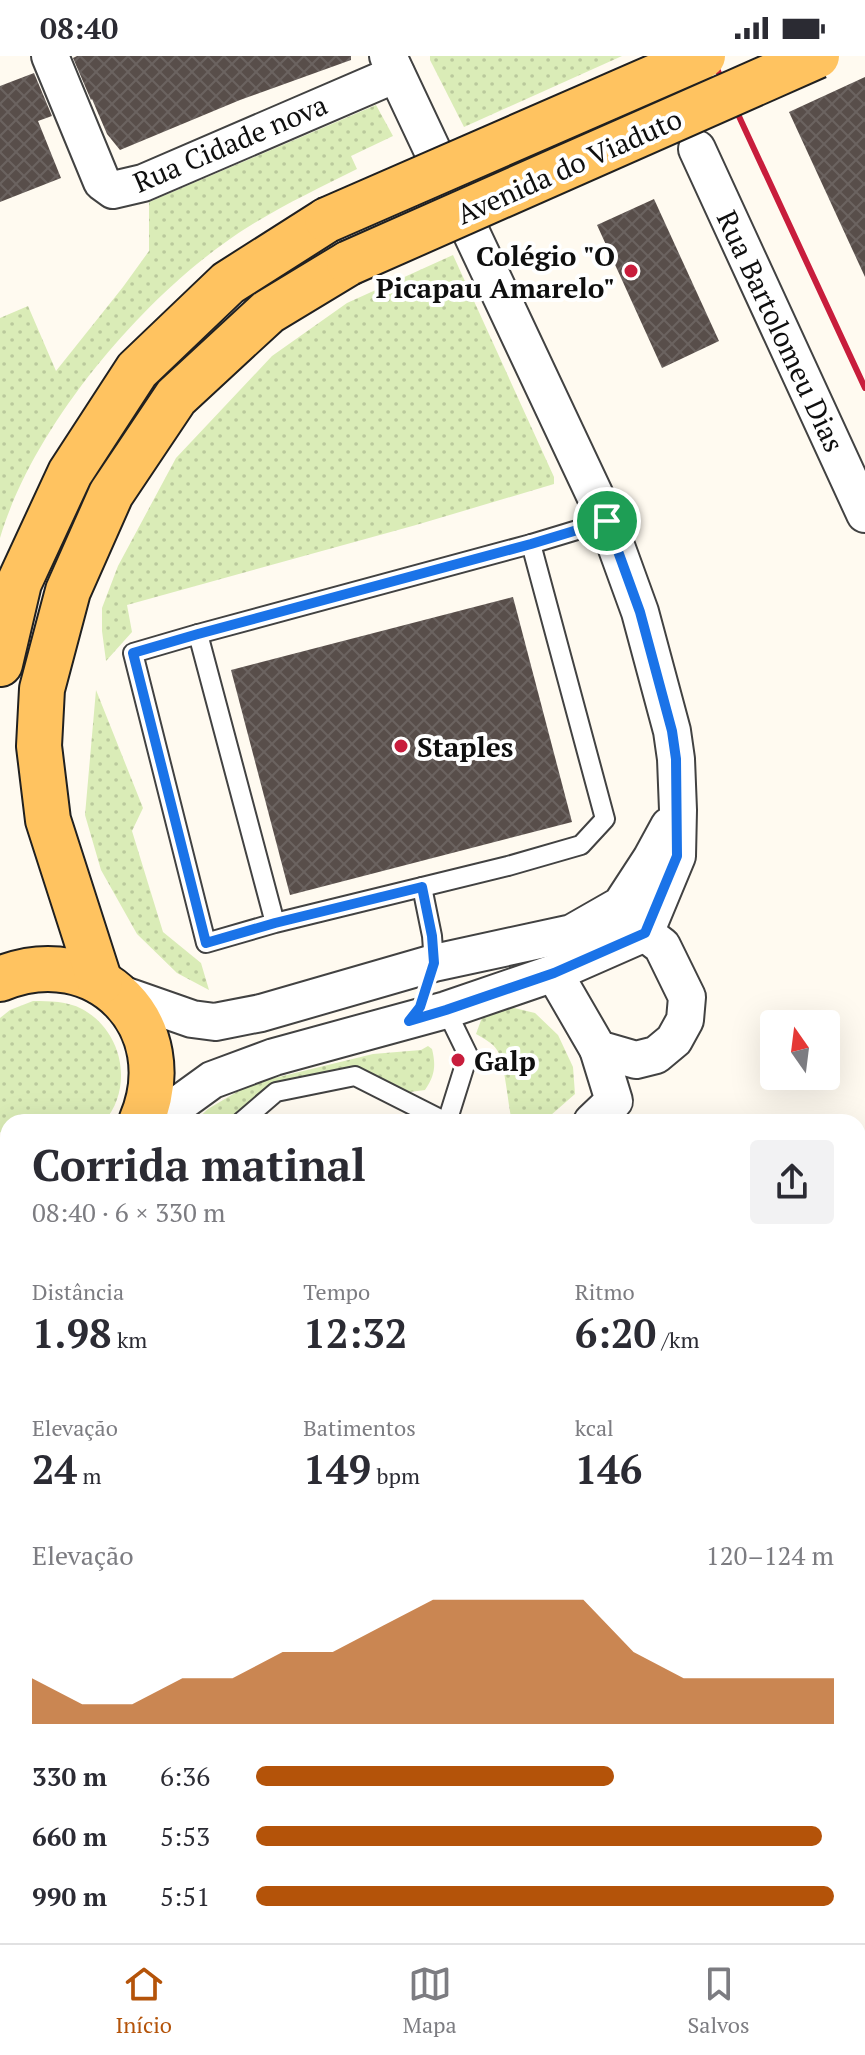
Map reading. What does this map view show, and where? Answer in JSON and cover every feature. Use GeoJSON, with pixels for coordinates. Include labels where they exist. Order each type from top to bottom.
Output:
{"type":"FeatureCollection","features":[{"type":"Feature","properties":{"kind":"main road","name":"Avenida do Viaduto"},"geometry":{"type":"LineString","coordinates":[[0,664],[19,583],[70,473],[137,370],[228,283],[327,220],[703,56]]}},
{"type":"Feature","properties":{"kind":"main road","name":"Avenida do Viaduto"},"geometry":{"type":"LineString","coordinates":[[106,986],[48,820],[39,746],[42,689],[68,591],[111,494],[176,397],[268,312],[349,263],[817,56]]}},
{"type":"Feature","properties":{"kind":"main road"},"geometry":{"type":"LineString","coordinates":[[0,979],[15,972],[50,968],[84,974],[106,986],[127,1005],[139,1022],[152,1061],[153,1082],[144,1114]]}},
{"type":"Feature","properties":{"kind":"street","name":"Rua Cidade nova"},"geometry":{"type":"LineString","coordinates":[[50,56],[102,182],[113,190],[143,183],[392,65]]}},
{"type":"Feature","properties":{"kind":"street"},"geometry":{"type":"LineString","coordinates":[[165,1114],[212,1080],[274,1057],[446,1010],[554,973],[645,933],[677,856],[676,759],[672,731],[640,612],[607,521],[392,65]]}},
{"type":"Feature","properties":{"kind":"street","name":"Rua Bartolomeu Dias"},"geometry":{"type":"LineString","coordinates":[[697,149],[865,514]]}},
{"type":"Feature","properties":{"kind":"street"},"geometry":{"type":"LineString","coordinates":[[106,986],[192,1019],[215,1022],[261,1013],[434,963],[572,933],[621,905],[678,810]]}},
{"type":"Feature","properties":{"kind":"street"},"geometry":{"type":"LineString","coordinates":[[589,923],[645,933],[662,946],[687,997],[685,1020],[674,1040],[656,1055],[636,1060],[598,1049]]}},
{"type":"Feature","properties":{"kind":"street"},"geometry":{"type":"LineString","coordinates":[[409,1021],[420,1007],[434,963]]}},
{"type":"Feature","properties":{"kind":"street"},"geometry":{"type":"LineString","coordinates":[[554,973],[598,1049],[614,1101],[600,1114]]}},
{"type":"Feature","properties":{"kind":"lane"},"geometry":{"type":"LineString","coordinates":[[531,544],[605,819],[581,845],[206,943],[133,653],[607,521]]}},
{"type":"Feature","properties":{"kind":"lane"},"geometry":{"type":"LineString","coordinates":[[198,634],[275,923]]}},
{"type":"Feature","properties":{"kind":"lane"},"geometry":{"type":"LineString","coordinates":[[422,887],[434,963]]}},
{"type":"Feature","properties":{"kind":"lane"},"geometry":{"type":"LineString","coordinates":[[446,1010],[468,1055],[450,1114]]}},
{"type":"Feature","properties":{"kind":"lane"},"geometry":{"type":"LineString","coordinates":[[254,1114],[276,1092],[355,1076],[431,1114]]}},
{"type":"Feature","properties":{"kind":"green space"},"geometry":{"type":"Polygon","coordinates":[[[430,56],[622,56],[464,127],[430,56]]]}},
{"type":"Feature","properties":{"kind":"green space"},"geometry":{"type":"Polygon","coordinates":[[[376,105],[393,136],[351,156],[357,169],[271,213],[223,244],[155,302],[121,337],[61,415],[36,456],[15,497],[0,538],[0,318],[28,306],[56,371],[149,251],[149,202],[376,105]]]}},
{"type":"Feature","properties":{"kind":"green space"},"geometry":{"type":"Polygon","coordinates":[[[453,255],[554,477],[554,484],[127,605],[132,632],[106,661],[102,608],[118,566],[176,458],[272,356],[347,303],[453,255]]]}},
{"type":"Feature","properties":{"kind":"green space"},"geometry":{"type":"Polygon","coordinates":[[[96,690],[143,808],[132,831],[163,932],[201,963],[209,990],[177,973],[137,934],[101,870],[85,815],[96,690]]]}},
{"type":"Feature","properties":{"kind":"green space"},"geometry":{"type":"Polygon","coordinates":[[[33,1001],[58,1002],[76,1006],[96,1019],[115,1045],[120,1061],[119,1093],[109,1114],[0,1114],[0,1018],[10,1010],[33,1001]]]}},
{"type":"Feature","properties":{"kind":"green space"},"geometry":{"type":"Polygon","coordinates":[[[506,1006],[535,1013],[558,1035],[573,1067],[575,1094],[552,1114],[511,1114],[500,1056],[493,1045],[476,1034],[484,1012],[506,1006]]]}},
{"type":"Feature","properties":{"kind":"green space"},"geometry":{"type":"Polygon","coordinates":[[[428,1046],[432,1049],[434,1065],[433,1075],[425,1090],[410,1092],[354,1073],[298,1085],[247,1114],[203,1114],[250,1084],[373,1054],[421,1050],[428,1046]]]}},
{"type":"Feature","properties":{"kind":"building"},"geometry":{"type":"Polygon","coordinates":[[[351,56],[351,60],[240,100],[120,150],[107,134],[91,100],[73,58],[351,56]]]}},
{"type":"Feature","properties":{"kind":"building"},"geometry":{"type":"Polygon","coordinates":[[[34,73],[52,116],[38,121],[61,178],[0,202],[0,86],[34,73]]]}},
{"type":"Feature","properties":{"kind":"building"},"geometry":{"type":"Polygon","coordinates":[[[865,77],[865,277],[789,112],[865,77]]]}},
{"type":"Feature","properties":{"kind":"building"},"geometry":{"type":"Polygon","coordinates":[[[654,199],[719,341],[662,368],[597,225],[654,199]]]}},
{"type":"Feature","properties":{"kind":"building","name":"Staples"},"geometry":{"type":"Polygon","coordinates":[[[513,597],[572,822],[290,895],[231,670],[513,597]]]}},
{"type":"Feature","properties":{"kind":"railway"},"geometry":{"type":"LineString","coordinates":[[711,56],[865,388]]}},
{"type":"Feature","properties":{"kind":"place","name":"Colégio \"O Picapau Amarelo\""},"geometry":{"type":"Point","coordinates":[631,271]}},
{"type":"Feature","properties":{"kind":"place","name":"Staples"},"geometry":{"type":"Point","coordinates":[401,746]}},
{"type":"Feature","properties":{"kind":"place","name":"Galp"},"geometry":{"type":"Point","coordinates":[458,1060]}},
{"type":"Feature","properties":{"kind":"route"},"geometry":{"type":"LineString","coordinates":[[607,521],[640,612],[672,731],[676,759],[677,856],[645,933],[554,973],[409,1021],[420,1007],[434,963],[430,922],[422,887],[206,943],[133,653],[607,521]]}}]}
